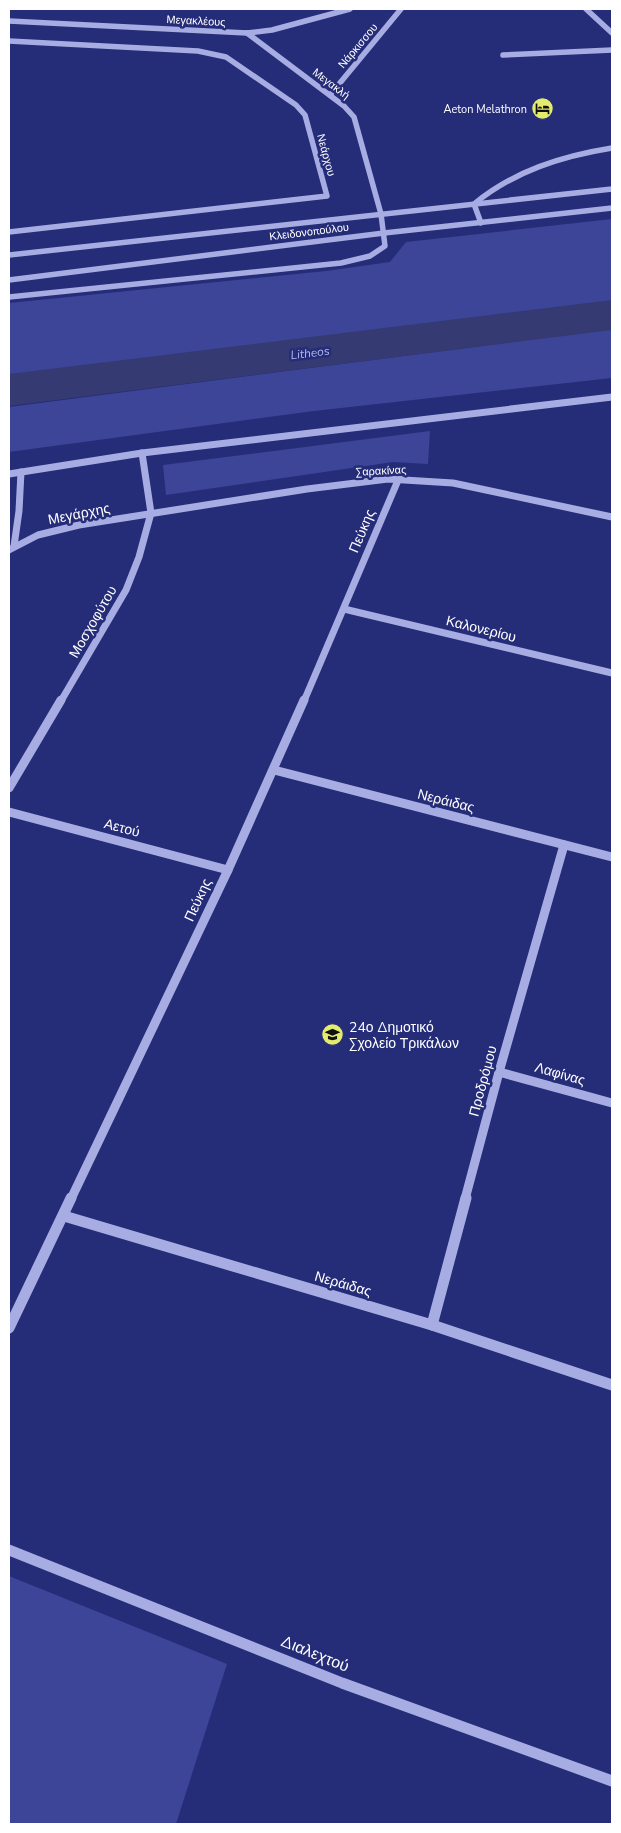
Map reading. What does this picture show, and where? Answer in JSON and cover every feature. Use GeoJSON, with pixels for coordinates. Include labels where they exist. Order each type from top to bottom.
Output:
{"type":"FeatureCollection","features":[{"type":"Feature","properties":{"kind":"street"},"geometry":{"type":"LineString","coordinates":[[317,9],[318,18]]}},
{"type":"Feature","properties":{"kind":"street","name":"Μεγακλέους"},"geometry":{"type":"LineString","coordinates":[[9,20],[247,33],[272,30],[350,9]]}},
{"type":"Feature","properties":{"kind":"street","name":"Νάρκισσου"},"geometry":{"type":"LineString","coordinates":[[330,95],[401,9]]}},
{"type":"Feature","properties":{"kind":"street"},"geometry":{"type":"LineString","coordinates":[[586,9],[611,30]]}},
{"type":"Feature","properties":{"kind":"street","name":"Μεγακλή"},"geometry":{"type":"LineString","coordinates":[[247,33],[330,95],[354,117],[381,214],[384,233]]}},
{"type":"Feature","properties":{"kind":"street","name":"Νεάρχου"},"geometry":{"type":"LineString","coordinates":[[9,41],[198,51],[226,57],[296,105],[305,115],[327,196],[9,232]]}},
{"type":"Feature","properties":{"kind":"street"},"geometry":{"type":"LineString","coordinates":[[503,54],[612,50]]}},
{"type":"Feature","properties":{"kind":"street"},"geometry":{"type":"LineString","coordinates":[[481,223],[474,204],[486,193],[533,169],[559,159],[590,151],[612,148]]}},
{"type":"Feature","properties":{"kind":"street","name":"Κλειδονοπούλου"},"geometry":{"type":"LineString","coordinates":[[9,255],[612,189]]}},
{"type":"Feature","properties":{"kind":"street","name":"Κλειδονοπούλου"},"geometry":{"type":"LineString","coordinates":[[9,280],[384,233],[612,208]]}},
{"type":"Feature","properties":{"kind":"street"},"geometry":{"type":"LineString","coordinates":[[9,297],[365,259],[379,252],[385,246],[384,233]]}},
{"type":"Feature","properties":{"kind":"street"},"geometry":{"type":"LineString","coordinates":[[9,474],[142,453],[612,397]]}},
{"type":"Feature","properties":{"kind":"street","name":"Μοσχοφύτου"},"geometry":{"type":"LineString","coordinates":[[9,788],[126,590],[139,557],[151,514],[142,453]]}},
{"type":"Feature","properties":{"kind":"street","name":"Μεγάρχης"},"geometry":{"type":"LineString","coordinates":[[11,548],[19,511],[21,472]]}},
{"type":"Feature","properties":{"kind":"street","name":"Σαρακίνας"},"geometry":{"type":"LineString","coordinates":[[151,514],[307,489],[399,478],[453,483],[612,516]]}},
{"type":"Feature","properties":{"kind":"street","name":"Πεύκης"},"geometry":{"type":"LineString","coordinates":[[9,1328],[64,1216],[274,770],[399,478]]}},
{"type":"Feature","properties":{"kind":"street","name":"Μεγάρχης"},"geometry":{"type":"LineString","coordinates":[[11,548],[38,535],[54,531],[151,514]]}},
{"type":"Feature","properties":{"kind":"street","name":"Καλονερίου"},"geometry":{"type":"LineString","coordinates":[[344,608],[612,673]]}},
{"type":"Feature","properties":{"kind":"street","name":"Νεράιδας"},"geometry":{"type":"LineString","coordinates":[[274,770],[612,857]]}},
{"type":"Feature","properties":{"kind":"street","name":"Αετού"},"geometry":{"type":"LineString","coordinates":[[9,812],[228,870]]}},
{"type":"Feature","properties":{"kind":"street","name":"Προδρόμου"},"geometry":{"type":"LineString","coordinates":[[432,1324],[499,1072],[564,845]]}},
{"type":"Feature","properties":{"kind":"street","name":"Λαφίνας"},"geometry":{"type":"LineString","coordinates":[[499,1072],[612,1103]]}},
{"type":"Feature","properties":{"kind":"street","name":"Νεράιδας"},"geometry":{"type":"LineString","coordinates":[[64,1216],[432,1324],[612,1385]]}},
{"type":"Feature","properties":{"kind":"street","name":"Διαλεχτού"},"geometry":{"type":"LineString","coordinates":[[9,1550],[342,1683],[612,1781]]}},
{"type":"Feature","properties":{"kind":"shaded area"},"geometry":{"type":"Polygon","coordinates":[[[612,219],[612,302],[9,377],[9,303],[326,271],[390,262],[406,242],[612,219]]]}},
{"type":"Feature","properties":{"kind":"shaded area"},"geometry":{"type":"Polygon","coordinates":[[[612,329],[612,378],[314,411],[9,452],[9,407],[612,329]]]}},
{"type":"Feature","properties":{"kind":"shaded area"},"geometry":{"type":"Polygon","coordinates":[[[430,431],[428,464],[393,462],[166,495],[163,465],[430,431]]]}},
{"type":"Feature","properties":{"kind":"shaded area"},"geometry":{"type":"Polygon","coordinates":[[[9,1576],[227,1664],[176,1824],[9,1824],[9,1576]]]}},
{"type":"Feature","properties":{"kind":"waterway","name":"Litheos"},"geometry":{"type":"LineString","coordinates":[[9,390],[612,315]]}},
{"type":"Feature","properties":{"kind":"place","name":"Aeton Melathron"},"geometry":{"type":"Point","coordinates":[543,109]}},
{"type":"Feature","properties":{"kind":"place","name":"24ο Δημοτικό Σχολείο Τρικάλων"},"geometry":{"type":"Point","coordinates":[333,1035]}}]}
